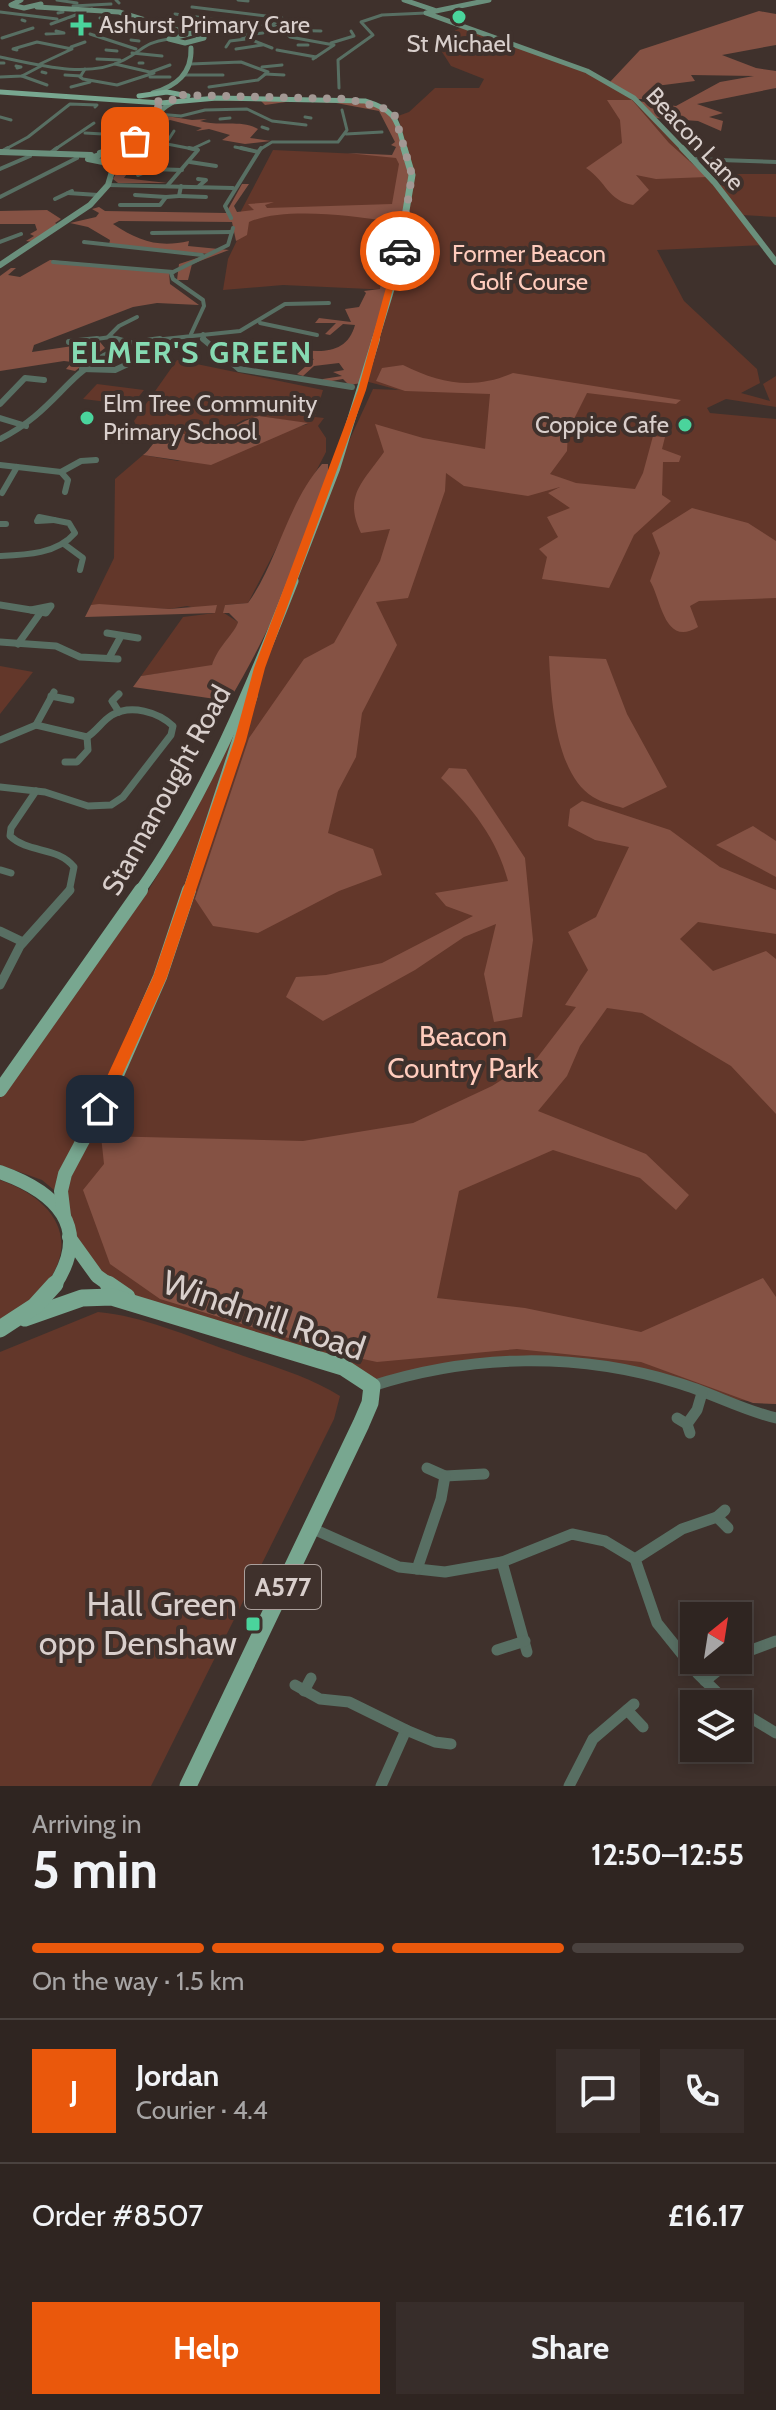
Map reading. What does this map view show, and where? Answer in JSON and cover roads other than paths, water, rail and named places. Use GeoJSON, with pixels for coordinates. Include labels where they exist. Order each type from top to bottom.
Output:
{"type":"FeatureCollection","features":[{"type":"Feature","properties":{"kind":"main road"},"geometry":{"type":"LineString","coordinates":[[0,92],[178,98]]}},
{"type":"Feature","properties":{"kind":"main road"},"geometry":{"type":"LineString","coordinates":[[150,96],[178,98]]}},
{"type":"Feature","properties":{"kind":"main road","name":"Stannanought Road"},"geometry":{"type":"LineString","coordinates":[[69,1237],[61,1191],[65,1174],[113,1084],[160,977],[240,741],[259,668],[360,386],[395,276],[412,175],[395,116],[385,107],[358,100],[178,98]]}},
{"type":"Feature","properties":{"kind":"main road","name":"Stannanought Road"},"geometry":{"type":"LineString","coordinates":[[0,1090],[152,874],[259,668]]}},
{"type":"Feature","properties":{"kind":"main road"},"geometry":{"type":"LineString","coordinates":[[0,1172],[43,1191],[64,1216]]}},
{"type":"Feature","properties":{"kind":"main road"},"geometry":{"type":"LineString","coordinates":[[25,1318],[57,1285],[69,1255],[69,1237]]}},
{"type":"Feature","properties":{"kind":"main road","name":"Windmill Road"},"geometry":{"type":"LineString","coordinates":[[69,1237],[105,1284],[136,1302]]}},
{"type":"Feature","properties":{"kind":"main road","name":"Windmill Road"},"geometry":{"type":"LineString","coordinates":[[0,1329],[92,1296],[136,1302],[343,1367],[372,1386]]}},
{"type":"Feature","properties":{"kind":"main road","name":"A577"},"geometry":{"type":"LineString","coordinates":[[188,1786],[370,1403],[372,1386]]}},
{"type":"Feature","properties":{"kind":"street"},"geometry":{"type":"LineString","coordinates":[[0,9],[31,0],[46,11],[60,12],[49,17]]}},
{"type":"Feature","properties":{"kind":"street"},"geometry":{"type":"LineString","coordinates":[[77,4],[94,0]]}},
{"type":"Feature","properties":{"kind":"street"},"geometry":{"type":"LineString","coordinates":[[236,0],[248,1]]}},
{"type":"Feature","properties":{"kind":"street"},"geometry":{"type":"LineString","coordinates":[[404,0],[434,11]]}},
{"type":"Feature","properties":{"kind":"street"},"geometry":{"type":"LineString","coordinates":[[339,88],[338,60],[373,35],[361,22],[382,15],[426,13],[489,0]]}},
{"type":"Feature","properties":{"kind":"street"},"geometry":{"type":"LineString","coordinates":[[0,9],[22,12],[55,3],[110,11],[154,21],[191,51]]}},
{"type":"Feature","properties":{"kind":"street"},"geometry":{"type":"LineString","coordinates":[[18,4],[39,6],[49,17],[57,19]]}},
{"type":"Feature","properties":{"kind":"street"},"geometry":{"type":"LineString","coordinates":[[18,4],[22,12]]}},
{"type":"Feature","properties":{"kind":"street"},"geometry":{"type":"LineString","coordinates":[[77,4],[110,11]]}},
{"type":"Feature","properties":{"kind":"street"},"geometry":{"type":"LineString","coordinates":[[192,7],[200,5],[281,17]]}},
{"type":"Feature","properties":{"kind":"street"},"geometry":{"type":"LineString","coordinates":[[22,12],[39,6]]}},
{"type":"Feature","properties":{"kind":"street"},"geometry":{"type":"LineString","coordinates":[[23,21],[39,6]]}},
{"type":"Feature","properties":{"kind":"street"},"geometry":{"type":"LineString","coordinates":[[51,24],[93,8]]}},
{"type":"Feature","properties":{"kind":"street"},"geometry":{"type":"LineString","coordinates":[[110,11],[99,19],[141,24],[154,21]]}},
{"type":"Feature","properties":{"kind":"street","name":"Beacon Lane"},"geometry":{"type":"LineString","coordinates":[[426,13],[587,71],[634,98],[715,183],[776,262]]}},
{"type":"Feature","properties":{"kind":"street"},"geometry":{"type":"LineString","coordinates":[[173,14],[272,25],[290,37],[331,43],[351,38],[354,36],[351,31]]}},
{"type":"Feature","properties":{"kind":"street"},"geometry":{"type":"LineString","coordinates":[[272,25],[290,14]]}},
{"type":"Feature","properties":{"kind":"street"},"geometry":{"type":"LineString","coordinates":[[187,22],[183,19],[192,16]]}},
{"type":"Feature","properties":{"kind":"street"},"geometry":{"type":"LineString","coordinates":[[216,27],[203,26],[222,19]]}},
{"type":"Feature","properties":{"kind":"street"},"geometry":{"type":"LineString","coordinates":[[112,25],[119,22]]}},
{"type":"Feature","properties":{"kind":"street"},"geometry":{"type":"LineString","coordinates":[[133,31],[141,24]]}},
{"type":"Feature","properties":{"kind":"street"},"geometry":{"type":"LineString","coordinates":[[67,75],[115,64],[134,51],[172,34],[229,31],[249,24]]}},
{"type":"Feature","properties":{"kind":"street"},"geometry":{"type":"LineString","coordinates":[[1,36],[33,28]]}},
{"type":"Feature","properties":{"kind":"street"},"geometry":{"type":"LineString","coordinates":[[282,30],[321,31]]}},
{"type":"Feature","properties":{"kind":"street"},"geometry":{"type":"LineString","coordinates":[[229,31],[274,49],[314,58],[333,49],[331,43]]}},
{"type":"Feature","properties":{"kind":"street"},"geometry":{"type":"LineString","coordinates":[[46,34],[58,33],[66,37],[50,43]]}},
{"type":"Feature","properties":{"kind":"street"},"geometry":{"type":"LineString","coordinates":[[191,33],[202,39]]}},
{"type":"Feature","properties":{"kind":"street"},"geometry":{"type":"LineString","coordinates":[[150,96],[174,86],[185,75],[191,51],[212,33]]}},
{"type":"Feature","properties":{"kind":"street"},"geometry":{"type":"LineString","coordinates":[[226,47],[230,41],[263,33]]}},
{"type":"Feature","properties":{"kind":"street"},"geometry":{"type":"LineString","coordinates":[[90,34],[134,51],[162,56]]}},
{"type":"Feature","properties":{"kind":"street"},"geometry":{"type":"LineString","coordinates":[[180,43],[202,39]]}},
{"type":"Feature","properties":{"kind":"street"},"geometry":{"type":"LineString","coordinates":[[122,46],[117,52],[105,47],[139,41]]}},
{"type":"Feature","properties":{"kind":"street"},"geometry":{"type":"LineString","coordinates":[[22,76],[71,47],[88,42]]}},
{"type":"Feature","properties":{"kind":"street"},"geometry":{"type":"LineString","coordinates":[[1,60],[24,44],[50,43],[71,47]]}},
{"type":"Feature","properties":{"kind":"street"},"geometry":{"type":"LineString","coordinates":[[240,50],[265,45]]}},
{"type":"Feature","properties":{"kind":"street"},"geometry":{"type":"LineString","coordinates":[[293,53],[303,45]]}},
{"type":"Feature","properties":{"kind":"street"},"geometry":{"type":"LineString","coordinates":[[50,49],[50,53],[58,54]]}},
{"type":"Feature","properties":{"kind":"street"},"geometry":{"type":"LineString","coordinates":[[42,56],[53,59]]}},
{"type":"Feature","properties":{"kind":"street"},"geometry":{"type":"LineString","coordinates":[[97,59],[123,60]]}},
{"type":"Feature","properties":{"kind":"street"},"geometry":{"type":"LineString","coordinates":[[1,60],[39,65],[88,62]]}},
{"type":"Feature","properties":{"kind":"street"},"geometry":{"type":"LineString","coordinates":[[111,69],[140,62]]}},
{"type":"Feature","properties":{"kind":"street"},"geometry":{"type":"LineString","coordinates":[[115,64],[130,66],[148,76]]}},
{"type":"Feature","properties":{"kind":"street"},"geometry":{"type":"LineString","coordinates":[[190,64],[282,65]]}},
{"type":"Feature","properties":{"kind":"street"},"geometry":{"type":"LineString","coordinates":[[74,65],[91,82]]}},
{"type":"Feature","properties":{"kind":"street"},"geometry":{"type":"LineString","coordinates":[[148,76],[170,65]]}},
{"type":"Feature","properties":{"kind":"street"},"geometry":{"type":"LineString","coordinates":[[18,67],[43,73]]}},
{"type":"Feature","properties":{"kind":"street"},"geometry":{"type":"LineString","coordinates":[[208,87],[260,81],[267,71],[261,67]]}},
{"type":"Feature","properties":{"kind":"street"},"geometry":{"type":"LineString","coordinates":[[84,73],[98,75]]}},
{"type":"Feature","properties":{"kind":"street"},"geometry":{"type":"LineString","coordinates":[[265,74],[286,75]]}},
{"type":"Feature","properties":{"kind":"street"},"geometry":{"type":"LineString","coordinates":[[185,75],[224,75]]}},
{"type":"Feature","properties":{"kind":"street"},"geometry":{"type":"LineString","coordinates":[[0,81],[22,76],[43,84]]}},
{"type":"Feature","properties":{"kind":"street"},"geometry":{"type":"LineString","coordinates":[[106,90],[134,78],[170,77]]}},
{"type":"Feature","properties":{"kind":"street"},"geometry":{"type":"LineString","coordinates":[[104,83],[119,78]]}},
{"type":"Feature","properties":{"kind":"street"},"geometry":{"type":"LineString","coordinates":[[134,78],[150,96],[157,114]]}},
{"type":"Feature","properties":{"kind":"street"},"geometry":{"type":"LineString","coordinates":[[71,87],[91,82],[115,88]]}},
{"type":"Feature","properties":{"kind":"street"},"geometry":{"type":"LineString","coordinates":[[98,162],[139,138],[157,114],[178,98],[174,86]]}},
{"type":"Feature","properties":{"kind":"street"},"geometry":{"type":"LineString","coordinates":[[0,169],[70,104],[97,105],[95,107]]}},
{"type":"Feature","properties":{"kind":"street"},"geometry":{"type":"LineString","coordinates":[[157,114],[181,116],[204,108],[226,116],[242,106],[275,122],[305,124]]}},
{"type":"Feature","properties":{"kind":"street"},"geometry":{"type":"LineString","coordinates":[[342,110],[346,134]]}},
{"type":"Feature","properties":{"kind":"street"},"geometry":{"type":"LineString","coordinates":[[265,115],[275,113]]}},
{"type":"Feature","properties":{"kind":"street"},"geometry":{"type":"LineString","coordinates":[[0,117],[11,120]]}},
{"type":"Feature","properties":{"kind":"street"},"geometry":{"type":"LineString","coordinates":[[262,127],[268,128],[275,122]]}},
{"type":"Feature","properties":{"kind":"street"},"geometry":{"type":"LineString","coordinates":[[0,197],[62,168],[63,156],[94,123]]}},
{"type":"Feature","properties":{"kind":"street"},"geometry":{"type":"LineString","coordinates":[[174,130],[165,145],[194,148],[210,141]]}},
{"type":"Feature","properties":{"kind":"street"},"geometry":{"type":"LineString","coordinates":[[231,218],[225,206],[233,188],[258,152],[272,142],[333,143],[346,134],[361,130],[382,132]]}},
{"type":"Feature","properties":{"kind":"street"},"geometry":{"type":"LineString","coordinates":[[85,133],[103,134]]}},
{"type":"Feature","properties":{"kind":"street"},"geometry":{"type":"LineString","coordinates":[[235,147],[258,152]]}},
{"type":"Feature","properties":{"kind":"street"},"geometry":{"type":"LineString","coordinates":[[167,186],[190,162],[198,150],[194,148]]}},
{"type":"Feature","properties":{"kind":"street"},"geometry":{"type":"LineString","coordinates":[[0,154],[91,158],[100,153],[115,154]]}},
{"type":"Feature","properties":{"kind":"street"},"geometry":{"type":"LineString","coordinates":[[14,154],[91,158],[113,167]]}},
{"type":"Feature","properties":{"kind":"street"},"geometry":{"type":"LineString","coordinates":[[0,265],[67,221],[98,195],[108,185],[115,154]]}},
{"type":"Feature","properties":{"kind":"street"},"geometry":{"type":"LineString","coordinates":[[152,169],[154,158]]}},
{"type":"Feature","properties":{"kind":"street"},"geometry":{"type":"LineString","coordinates":[[691,159],[776,162]]}},
{"type":"Feature","properties":{"kind":"street"},"geometry":{"type":"LineString","coordinates":[[190,162],[216,166]]}},
{"type":"Feature","properties":{"kind":"street"},"geometry":{"type":"LineString","coordinates":[[138,175],[152,169],[182,170]]}},
{"type":"Feature","properties":{"kind":"street"},"geometry":{"type":"LineString","coordinates":[[198,179],[213,180]]}},
{"type":"Feature","properties":{"kind":"street"},"geometry":{"type":"LineString","coordinates":[[198,187],[206,180]]}},
{"type":"Feature","properties":{"kind":"street"},"geometry":{"type":"LineString","coordinates":[[108,185],[233,188]]}},
{"type":"Feature","properties":{"kind":"street"},"geometry":{"type":"LineString","coordinates":[[179,196],[181,186]]}},
{"type":"Feature","properties":{"kind":"street"},"geometry":{"type":"LineString","coordinates":[[55,199],[74,190]]}},
{"type":"Feature","properties":{"kind":"street"},"geometry":{"type":"LineString","coordinates":[[68,193],[98,195]]}},
{"type":"Feature","properties":{"kind":"street"},"geometry":{"type":"LineString","coordinates":[[135,195],[207,198],[212,193]]}},
{"type":"Feature","properties":{"kind":"street"},"geometry":{"type":"LineString","coordinates":[[120,205],[154,207],[166,197]]}},
{"type":"Feature","properties":{"kind":"street"},"geometry":{"type":"LineString","coordinates":[[53,262],[173,272],[228,245],[233,230],[152,233]]}},
{"type":"Feature","properties":{"kind":"street"},"geometry":{"type":"LineString","coordinates":[[0,242],[21,234]]}},
{"type":"Feature","properties":{"kind":"street"},"geometry":{"type":"LineString","coordinates":[[84,242],[206,256]]}},
{"type":"Feature","properties":{"kind":"street"},"geometry":{"type":"LineString","coordinates":[[173,272],[173,279],[203,300],[204,306],[191,334]]}},
{"type":"Feature","properties":{"kind":"street"},"geometry":{"type":"LineString","coordinates":[[0,439],[26,426],[97,357],[133,344],[191,334],[239,331],[260,323],[285,304],[329,303]]}},
{"type":"Feature","properties":{"kind":"street"},"geometry":{"type":"LineString","coordinates":[[108,337],[119,326],[137,317]]}},
{"type":"Feature","properties":{"kind":"street"},"geometry":{"type":"LineString","coordinates":[[260,323],[317,335]]}},
{"type":"Feature","properties":{"kind":"street"},"geometry":{"type":"LineString","coordinates":[[203,334],[203,339],[239,369],[360,386]]}},
{"type":"Feature","properties":{"kind":"street"},"geometry":{"type":"LineString","coordinates":[[69,342],[108,337],[133,344]]}},
{"type":"Feature","properties":{"kind":"street"},"geometry":{"type":"LineString","coordinates":[[82,369],[115,370],[141,357]]}},
{"type":"Feature","properties":{"kind":"street"},"geometry":{"type":"LineString","coordinates":[[0,404],[25,378],[44,380]]}},
{"type":"Feature","properties":{"kind":"street"},"geometry":{"type":"LineString","coordinates":[[0,393],[9,395]]}},
{"type":"Feature","properties":{"kind":"street"},"geometry":{"type":"LineString","coordinates":[[0,418],[26,426]]}},
{"type":"Feature","properties":{"kind":"street"},"geometry":{"type":"LineString","coordinates":[[0,465],[61,472],[81,461],[96,460]]}},
{"type":"Feature","properties":{"kind":"street"},"geometry":{"type":"LineString","coordinates":[[2,493],[17,467]]}},
{"type":"Feature","properties":{"kind":"street"},"geometry":{"type":"LineString","coordinates":[[61,472],[68,480],[62,492],[74,492]]}},
{"type":"Feature","properties":{"kind":"street"},"geometry":{"type":"LineString","coordinates":[[0,556],[64,544],[72,539],[75,531],[67,522],[56,520]]}},
{"type":"Feature","properties":{"kind":"street"},"geometry":{"type":"LineString","coordinates":[[64,544],[83,558],[80,570]]}},
{"type":"Feature","properties":{"kind":"street"},"geometry":{"type":"LineString","coordinates":[[0,605],[46,613],[51,606],[31,610]]}},
{"type":"Feature","properties":{"kind":"street"},"geometry":{"type":"LineString","coordinates":[[18,644],[41,612]]}},
{"type":"Feature","properties":{"kind":"street"},"geometry":{"type":"LineString","coordinates":[[107,633],[138,638]]}},
{"type":"Feature","properties":{"kind":"street"},"geometry":{"type":"LineString","coordinates":[[0,642],[56,646],[80,657],[114,658],[121,636]]}},
{"type":"Feature","properties":{"kind":"street"},"geometry":{"type":"LineString","coordinates":[[118,692],[112,701],[119,712]]}},
{"type":"Feature","properties":{"kind":"street"},"geometry":{"type":"LineString","coordinates":[[36,725],[53,694],[71,700]]}},
{"type":"Feature","properties":{"kind":"street"},"geometry":{"type":"LineString","coordinates":[[0,787],[36,791],[93,807],[111,805],[123,797],[173,730],[167,720],[149,714],[119,712],[87,737]]}},
{"type":"Feature","properties":{"kind":"street"},"geometry":{"type":"LineString","coordinates":[[0,740],[36,725],[87,737]]}},
{"type":"Feature","properties":{"kind":"street"},"geometry":{"type":"LineString","coordinates":[[65,762],[77,762],[88,750],[87,737]]}},
{"type":"Feature","properties":{"kind":"street"},"geometry":{"type":"LineString","coordinates":[[0,985],[23,942],[60,905],[75,876],[73,864],[66,857],[12,839],[11,828],[36,791]]}},
{"type":"Feature","properties":{"kind":"street"},"geometry":{"type":"LineString","coordinates":[[0,931],[23,942]]}},
{"type":"Feature","properties":{"kind":"street"},"geometry":{"type":"LineString","coordinates":[[372,1386],[397,1376],[451,1366],[549,1362],[641,1373],[733,1407],[776,1418]]}},
{"type":"Feature","properties":{"kind":"street"},"geometry":{"type":"LineString","coordinates":[[685,1425],[697,1410],[702,1393]]}},
{"type":"Feature","properties":{"kind":"street"},"geometry":{"type":"LineString","coordinates":[[427,1468],[445,1476],[484,1474]]}},
{"type":"Feature","properties":{"kind":"street"},"geometry":{"type":"LineString","coordinates":[[417,1569],[441,1499],[445,1476]]}},
{"type":"Feature","properties":{"kind":"street"},"geometry":{"type":"LineString","coordinates":[[635,1559],[682,1529],[721,1513],[728,1528]]}},
{"type":"Feature","properties":{"kind":"street"},"geometry":{"type":"LineString","coordinates":[[310,1528],[399,1567],[445,1572],[502,1562],[572,1534],[605,1541],[635,1559],[657,1623],[714,1690]]}},
{"type":"Feature","properties":{"kind":"street"},"geometry":{"type":"LineString","coordinates":[[497,1650],[526,1646],[502,1562]]}},
{"type":"Feature","properties":{"kind":"street"},"geometry":{"type":"LineString","coordinates":[[752,1650],[776,1641]]}},
{"type":"Feature","properties":{"kind":"street"},"geometry":{"type":"LineString","coordinates":[[705,1681],[714,1674]]}},
{"type":"Feature","properties":{"kind":"street"},"geometry":{"type":"LineString","coordinates":[[303,1685],[320,1699],[349,1702],[435,1742],[451,1744]]}},
{"type":"Feature","properties":{"kind":"street"},"geometry":{"type":"LineString","coordinates":[[569,1786],[593,1739],[631,1707],[643,1727]]}},
{"type":"Feature","properties":{"kind":"street"},"geometry":{"type":"LineString","coordinates":[[752,1720],[776,1733]]}},
{"type":"Feature","properties":{"kind":"street"},"geometry":{"type":"LineString","coordinates":[[381,1786],[406,1730]]}},
{"type":"Feature","properties":{"kind":"place","name":"St Michael"},"geometry":{"type":"Point","coordinates":[459,17]}},
{"type":"Feature","properties":{"kind":"place","name":"Ashurst Primary Care"},"geometry":{"type":"Point","coordinates":[81,25]}},
{"type":"Feature","properties":{"kind":"place","name":"Elm Tree Community Primary School"},"geometry":{"type":"Point","coordinates":[87,418]}},
{"type":"Feature","properties":{"kind":"place","name":"Coppice Cafe"},"geometry":{"type":"Point","coordinates":[685,425]}},
{"type":"Feature","properties":{"kind":"place","name":"Hall Green opp Denshaw"},"geometry":{"type":"Point","coordinates":[253,1624]}},
{"type":"Feature","properties":{"kind":"district","name":"ELMER'S GREEN"},"geometry":{"type":"Point","coordinates":[192,353]}},
{"type":"Feature","properties":{"kind":"park label","name":"Former Beacon Golf Course"},"geometry":{"type":"Point","coordinates":[529,268]}},
{"type":"Feature","properties":{"kind":"park label","name":"Beacon Country Park"},"geometry":{"type":"Point","coordinates":[463,1052]}}]}
